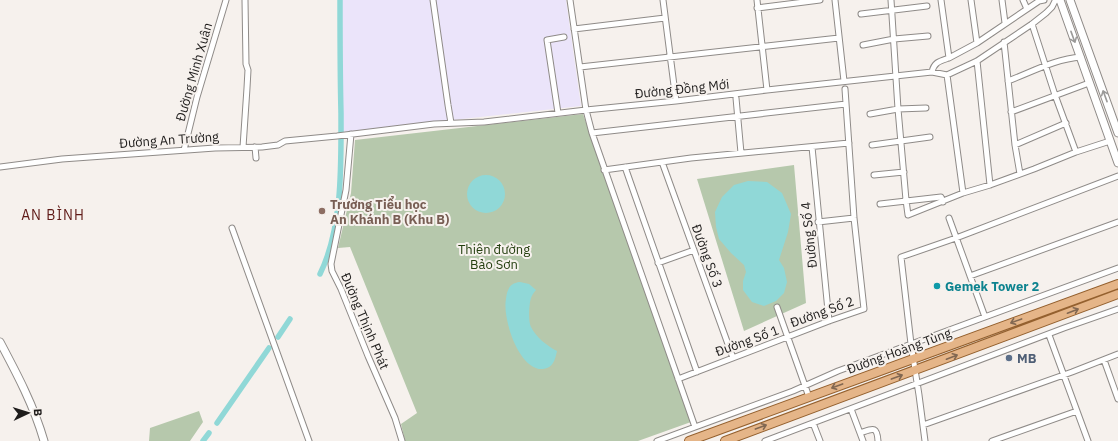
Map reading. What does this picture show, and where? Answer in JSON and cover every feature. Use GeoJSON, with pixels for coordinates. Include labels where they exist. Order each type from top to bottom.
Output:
{"type":"FeatureCollection","features":[{"type":"Feature","properties":{"kind":"main road","name":"Đường Hoàng Tùng"},"geometry":{"type":"LineString","coordinates":[[689,441],[1118,284]]}},
{"type":"Feature","properties":{"kind":"main road","name":"Đường Hoàng Tùng"},"geometry":{"type":"LineString","coordinates":[[725,441],[734,439],[1118,294]]}},
{"type":"Feature","properties":{"kind":"street","name":"Đường Minh Xuân"},"geometry":{"type":"LineString","coordinates":[[184,150],[199,90],[226,0]]}},
{"type":"Feature","properties":{"kind":"street"},"geometry":{"type":"LineString","coordinates":[[243,147],[247,88],[245,0]]}},
{"type":"Feature","properties":{"kind":"street"},"geometry":{"type":"LineString","coordinates":[[433,0],[451,123]]}},
{"type":"Feature","properties":{"kind":"street"},"geometry":{"type":"LineString","coordinates":[[570,0],[586,110],[592,133],[695,427]]}},
{"type":"Feature","properties":{"kind":"street"},"geometry":{"type":"LineString","coordinates":[[663,0],[676,101]]}},
{"type":"Feature","properties":{"kind":"street"},"geometry":{"type":"LineString","coordinates":[[757,0],[768,90]]}},
{"type":"Feature","properties":{"kind":"street"},"geometry":{"type":"LineString","coordinates":[[758,8],[820,0]]}},
{"type":"Feature","properties":{"kind":"street"},"geometry":{"type":"LineString","coordinates":[[835,0],[844,82]]}},
{"type":"Feature","properties":{"kind":"street"},"geometry":{"type":"LineString","coordinates":[[891,0],[898,109],[908,215],[963,193],[990,186],[1034,170],[1076,152],[1110,141]]}},
{"type":"Feature","properties":{"kind":"street"},"geometry":{"type":"LineString","coordinates":[[941,0],[949,58]]}},
{"type":"Feature","properties":{"kind":"street"},"geometry":{"type":"LineString","coordinates":[[971,0],[977,43]]}},
{"type":"Feature","properties":{"kind":"street"},"geometry":{"type":"LineString","coordinates":[[1002,0],[1005,23]]}},
{"type":"Feature","properties":{"kind":"street"},"geometry":{"type":"LineString","coordinates":[[1023,0],[1026,9]]}},
{"type":"Feature","properties":{"kind":"street"},"geometry":{"type":"LineString","coordinates":[[932,72],[933,67],[937,63],[977,43],[1039,0],[1044,0]]}},
{"type":"Feature","properties":{"kind":"street"},"geometry":{"type":"LineString","coordinates":[[963,193],[947,75],[977,61],[1032,24],[1052,7],[1055,0]]}},
{"type":"Feature","properties":{"kind":"street"},"geometry":{"type":"LineString","coordinates":[[1055,0],[1080,58],[1118,163]]}},
{"type":"Feature","properties":{"kind":"street"},"geometry":{"type":"LineString","coordinates":[[1070,0],[1118,133]]}},
{"type":"Feature","properties":{"kind":"street"},"geometry":{"type":"LineString","coordinates":[[861,14],[927,6]]}},
{"type":"Feature","properties":{"kind":"street"},"geometry":{"type":"LineString","coordinates":[[574,29],[665,18]]}},
{"type":"Feature","properties":{"kind":"street"},"geometry":{"type":"LineString","coordinates":[[1032,24],[1076,152]]}},
{"type":"Feature","properties":{"kind":"street"},"geometry":{"type":"LineString","coordinates":[[863,45],[894,39],[928,36]]}},
{"type":"Feature","properties":{"kind":"street"},"geometry":{"type":"LineString","coordinates":[[558,113],[547,40],[564,37]]}},
{"type":"Feature","properties":{"kind":"street"},"geometry":{"type":"LineString","coordinates":[[580,67],[840,38]]}},
{"type":"Feature","properties":{"kind":"street"},"geometry":{"type":"LineString","coordinates":[[1004,42],[1014,145],[1020,174]]}},
{"type":"Feature","properties":{"kind":"street"},"geometry":{"type":"LineString","coordinates":[[1008,81],[1056,61],[1080,58]]}},
{"type":"Feature","properties":{"kind":"street"},"geometry":{"type":"LineString","coordinates":[[977,61],[990,186]]}},
{"type":"Feature","properties":{"kind":"street","name":"Đường Đồng Mới"},"geometry":{"type":"LineString","coordinates":[[339,136],[451,123],[484,122],[932,72],[947,75]]}},
{"type":"Feature","properties":{"kind":"street"},"geometry":{"type":"LineString","coordinates":[[1011,112],[1089,83]]}},
{"type":"Feature","properties":{"kind":"street"},"geometry":{"type":"LineString","coordinates":[[818,222],[854,218],[845,89]]}},
{"type":"Feature","properties":{"kind":"street"},"geometry":{"type":"LineString","coordinates":[[736,98],[741,153]]}},
{"type":"Feature","properties":{"kind":"street"},"geometry":{"type":"LineString","coordinates":[[592,133],[846,104]]}},
{"type":"Feature","properties":{"kind":"street"},"geometry":{"type":"LineString","coordinates":[[870,114],[898,109],[926,108]]}},
{"type":"Feature","properties":{"kind":"street"},"geometry":{"type":"LineString","coordinates":[[1014,145],[1066,123]]}},
{"type":"Feature","properties":{"kind":"street","name":"Đường Thịnh Phát"},"geometry":{"type":"LineString","coordinates":[[349,135],[346,190],[333,241],[330,264],[395,418],[402,441]]}},
{"type":"Feature","properties":{"kind":"street","name":"Đường An Trường"},"geometry":{"type":"LineString","coordinates":[[0,167],[62,159],[278,145],[285,141],[339,136]]}},
{"type":"Feature","properties":{"kind":"street"},"geometry":{"type":"LineString","coordinates":[[872,145],[930,137]]}},
{"type":"Feature","properties":{"kind":"street"},"geometry":{"type":"LineString","coordinates":[[604,170],[741,153],[848,143]]}},
{"type":"Feature","properties":{"kind":"street"},"geometry":{"type":"LineString","coordinates":[[255,147],[256,158]]}},
{"type":"Feature","properties":{"kind":"street","name":"Đường Số 4"},"geometry":{"type":"LineString","coordinates":[[812,147],[818,222],[829,321]]}},
{"type":"Feature","properties":{"kind":"street","name":"Đường Số 3"},"geometry":{"type":"LineString","coordinates":[[662,162],[733,358]]}},
{"type":"Feature","properties":{"kind":"street"},"geometry":{"type":"LineString","coordinates":[[625,167],[697,372]]}},
{"type":"Feature","properties":{"kind":"street"},"geometry":{"type":"LineString","coordinates":[[874,175],[904,172]]}},
{"type":"Feature","properties":{"kind":"street"},"geometry":{"type":"LineString","coordinates":[[925,441],[918,384],[911,344],[901,257],[956,238],[1118,176]]}},
{"type":"Feature","properties":{"kind":"street"},"geometry":{"type":"LineString","coordinates":[[880,204],[941,197],[943,202]]}},
{"type":"Feature","properties":{"kind":"street","name":"Đường Số 2"},"geometry":{"type":"LineString","coordinates":[[787,337],[864,309],[854,218]]}},
{"type":"Feature","properties":{"kind":"street"},"geometry":{"type":"LineString","coordinates":[[949,218],[985,316]]}},
{"type":"Feature","properties":{"kind":"street"},"geometry":{"type":"LineString","coordinates":[[970,276],[1118,222]]}},
{"type":"Feature","properties":{"kind":"street"},"geometry":{"type":"LineString","coordinates":[[232,228],[309,441]]}},
{"type":"Feature","properties":{"kind":"street"},"geometry":{"type":"LineString","coordinates":[[658,263],[694,250]]}},
{"type":"Feature","properties":{"kind":"street"},"geometry":{"type":"LineString","coordinates":[[657,441],[805,386],[838,371],[1118,268]]}},
{"type":"Feature","properties":{"kind":"street"},"geometry":{"type":"LineString","coordinates":[[777,307],[787,337]]}},
{"type":"Feature","properties":{"kind":"street"},"geometry":{"type":"LineString","coordinates":[[765,441],[777,439],[813,423],[1118,309]]}},
{"type":"Feature","properties":{"kind":"street"},"geometry":{"type":"LineString","coordinates":[[1049,334],[1088,441]]}},
{"type":"Feature","properties":{"kind":"street","name":"Đường Số 1"},"geometry":{"type":"LineString","coordinates":[[678,379],[787,337],[809,396]]}},
{"type":"Feature","properties":{"kind":"street"},"geometry":{"type":"LineString","coordinates":[[0,342],[24,388],[44,441]]}},
{"type":"Feature","properties":{"kind":"street"},"geometry":{"type":"LineString","coordinates":[[923,425],[1064,375],[1118,354]]}},
{"type":"Feature","properties":{"kind":"street"},"geometry":{"type":"LineString","coordinates":[[1104,360],[1118,399]]}},
{"type":"Feature","properties":{"kind":"street"},"geometry":{"type":"LineString","coordinates":[[850,409],[863,441]]}},
{"type":"Feature","properties":{"kind":"street"},"geometry":{"type":"LineString","coordinates":[[992,441],[1077,411]]}},
{"type":"Feature","properties":{"kind":"street"},"geometry":{"type":"LineString","coordinates":[[813,423],[820,441]]}},
{"type":"Feature","properties":{"kind":"street"},"geometry":{"type":"LineString","coordinates":[[860,433],[872,429],[875,430],[877,432],[878,441]]}},
{"type":"Feature","properties":{"kind":"shaded area"},"geometry":{"type":"Polygon","coordinates":[[[342,0],[566,0],[581,106],[343,132],[342,0]]]}},
{"type":"Feature","properties":{"kind":"green space","name":"Thiên đường Bảo Sơn"},"geometry":{"type":"Polygon","coordinates":[[[583,114],[691,422],[638,441],[405,441],[401,424],[417,413],[350,247],[338,248],[351,193],[355,140],[583,114]]]}},
{"type":"Feature","properties":{"kind":"green space"},"geometry":{"type":"Polygon","coordinates":[[[794,165],[806,303],[744,331],[697,179],[794,165]]]}},
{"type":"Feature","properties":{"kind":"green space"},"geometry":{"type":"Polygon","coordinates":[[[199,411],[203,422],[190,441],[149,441],[150,428],[199,411]]]}},
{"type":"Feature","properties":{"kind":"water"},"geometry":{"type":"Polygon","coordinates":[[[486,175],[496,178],[502,184],[505,194],[502,204],[496,210],[486,213],[476,210],[470,204],[467,194],[470,184],[476,178],[486,175]]]}},
{"type":"Feature","properties":{"kind":"water"},"geometry":{"type":"Polygon","coordinates":[[[748,181],[767,182],[782,193],[791,214],[788,232],[779,260],[784,268],[787,282],[784,293],[776,301],[764,306],[752,302],[743,290],[743,281],[746,272],[744,265],[719,239],[716,227],[715,212],[722,197],[734,185],[748,181]]]}},
{"type":"Feature","properties":{"kind":"water"},"geometry":{"type":"Polygon","coordinates":[[[520,282],[529,284],[536,290],[531,297],[530,304],[529,317],[531,327],[542,341],[557,351],[553,363],[549,367],[543,369],[534,367],[527,362],[514,342],[510,330],[505,308],[506,295],[511,285],[520,282]]]}},
{"type":"Feature","properties":{"kind":"waterway"},"geometry":{"type":"LineString","coordinates":[[320,274],[328,256],[333,236],[339,195],[341,153],[340,0]]}},
{"type":"Feature","properties":{"kind":"waterway"},"geometry":{"type":"LineString","coordinates":[[278,337],[290,319]]}},
{"type":"Feature","properties":{"kind":"waterway"},"geometry":{"type":"LineString","coordinates":[[217,423],[269,348]]}},
{"type":"Feature","properties":{"kind":"waterway"},"geometry":{"type":"LineString","coordinates":[[203,441],[209,433]]}},
{"type":"Feature","properties":{"kind":"place","name":"Trường Tiểu học An Khánh B (Khu B)"},"geometry":{"type":"Point","coordinates":[322,211]}},
{"type":"Feature","properties":{"kind":"place","name":"Gemek Tower 2"},"geometry":{"type":"Point","coordinates":[937,286]}},
{"type":"Feature","properties":{"kind":"place","name":"MB"},"geometry":{"type":"Point","coordinates":[1009,358]}},
{"type":"Feature","properties":{"kind":"district","name":"AN BÌNH"},"geometry":{"type":"Point","coordinates":[53,215]}}]}
